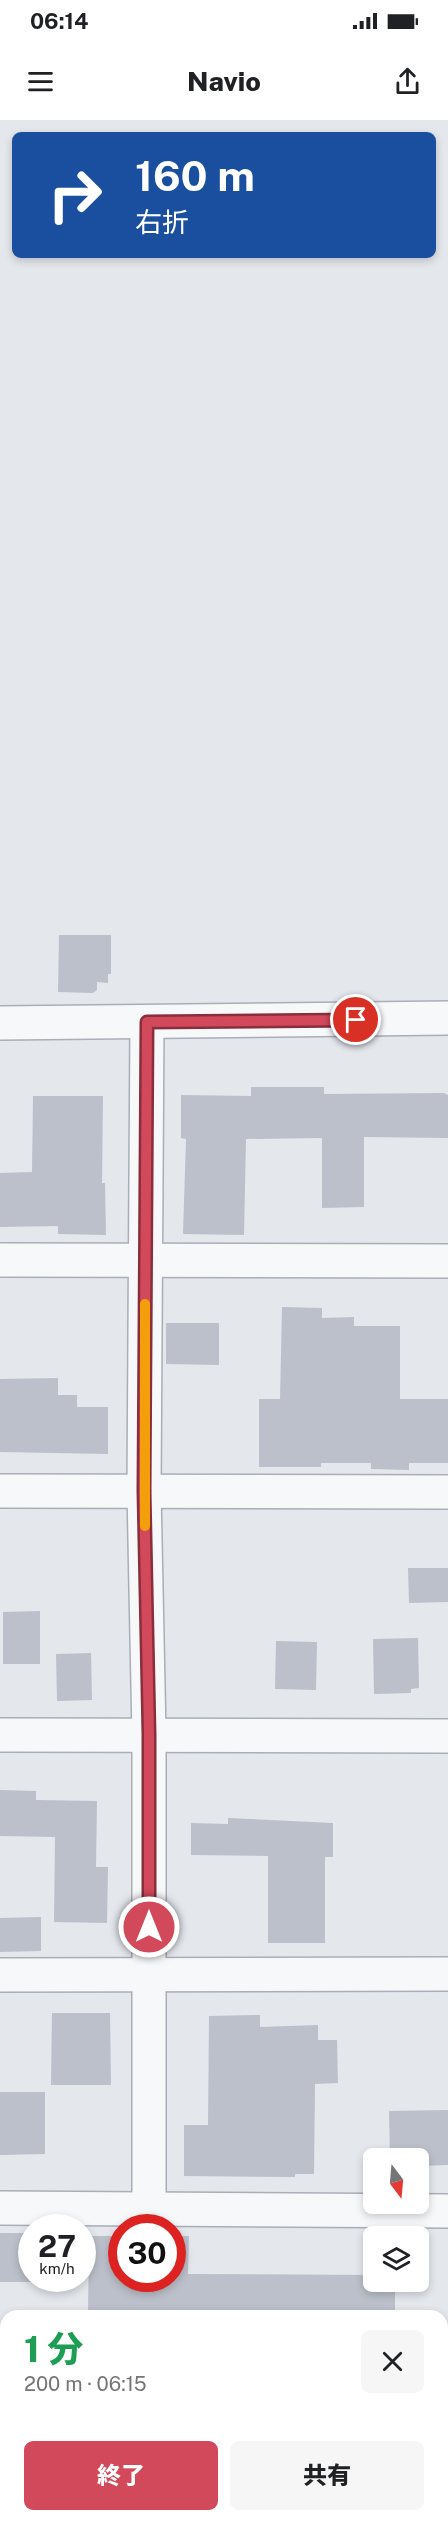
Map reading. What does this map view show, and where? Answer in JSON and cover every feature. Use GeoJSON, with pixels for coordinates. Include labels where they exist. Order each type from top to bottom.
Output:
{"type":"FeatureCollection","features":[{"type":"Feature","properties":{"kind":"street"},"geometry":{"type":"LineString","coordinates":[[0,1023],[448,1018]]}},
{"type":"Feature","properties":{"kind":"street"},"geometry":{"type":"LineString","coordinates":[[147,1022],[144,1491],[149,1735],[149,2209]]}},
{"type":"Feature","properties":{"kind":"street"},"geometry":{"type":"LineString","coordinates":[[0,1260],[448,1261]]}},
{"type":"Feature","properties":{"kind":"street"},"geometry":{"type":"LineString","coordinates":[[0,1491],[448,1492]]}},
{"type":"Feature","properties":{"kind":"street"},"geometry":{"type":"LineString","coordinates":[[0,1735],[448,1736]]}},
{"type":"Feature","properties":{"kind":"street"},"geometry":{"type":"LineString","coordinates":[[0,1975],[448,1974]]}},
{"type":"Feature","properties":{"kind":"street"},"geometry":{"type":"LineString","coordinates":[[0,2208],[448,2211]]}},
{"type":"Feature","properties":{"kind":"building"},"geometry":{"type":"Polygon","coordinates":[[[59,935],[111,935],[111,974],[108,974],[108,983],[97,982],[97,990],[93,993],[58,992],[59,935]]]}},
{"type":"Feature","properties":{"kind":"building"},"geometry":{"type":"Polygon","coordinates":[[[251,1087],[324,1087],[324,1094],[444,1093],[448,1095],[448,1138],[364,1137],[364,1207],[322,1208],[322,1138],[246,1139],[244,1235],[183,1234],[186,1139],[181,1138],[181,1095],[251,1096],[251,1087]]]}},
{"type":"Feature","properties":{"kind":"building"},"geometry":{"type":"Polygon","coordinates":[[[33,1096],[103,1096],[102,1183],[105,1183],[106,1235],[58,1234],[58,1226],[0,1227],[0,1173],[32,1172],[33,1096]]]}},
{"type":"Feature","properties":{"kind":"building"},"geometry":{"type":"Polygon","coordinates":[[[282,1307],[322,1308],[322,1318],[354,1317],[354,1326],[400,1326],[400,1399],[448,1399],[448,1463],[409,1463],[409,1470],[371,1469],[371,1463],[321,1463],[321,1467],[259,1467],[259,1399],[280,1399],[282,1307]]]}},
{"type":"Feature","properties":{"kind":"building"},"geometry":{"type":"Polygon","coordinates":[[[166,1323],[219,1323],[219,1365],[166,1364],[166,1323]]]}},
{"type":"Feature","properties":{"kind":"building"},"geometry":{"type":"Polygon","coordinates":[[[58,1378],[58,1395],[77,1395],[77,1407],[108,1407],[108,1454],[0,1452],[0,1379],[58,1378]]]}},
{"type":"Feature","properties":{"kind":"building"},"geometry":{"type":"Polygon","coordinates":[[[408,1568],[448,1568],[448,1602],[409,1603],[408,1568]]]}},
{"type":"Feature","properties":{"kind":"building"},"geometry":{"type":"Polygon","coordinates":[[[40,1611],[40,1664],[3,1664],[3,1612],[40,1611]]]}},
{"type":"Feature","properties":{"kind":"building"},"geometry":{"type":"Polygon","coordinates":[[[418,1638],[419,1688],[411,1689],[411,1693],[374,1694],[373,1639],[418,1638]]]}},
{"type":"Feature","properties":{"kind":"building"},"geometry":{"type":"Polygon","coordinates":[[[276,1641],[317,1642],[316,1690],[275,1689],[276,1641]]]}},
{"type":"Feature","properties":{"kind":"building"},"geometry":{"type":"Polygon","coordinates":[[[91,1653],[92,1700],[57,1701],[56,1654],[91,1653]]]}},
{"type":"Feature","properties":{"kind":"building"},"geometry":{"type":"Polygon","coordinates":[[[0,1790],[36,1791],[36,1800],[97,1801],[96,1867],[108,1867],[107,1923],[54,1922],[55,1837],[0,1836],[0,1790]]]}},
{"type":"Feature","properties":{"kind":"building"},"geometry":{"type":"Polygon","coordinates":[[[228,1818],[333,1823],[333,1857],[325,1857],[325,1943],[268,1943],[268,1856],[191,1855],[191,1823],[228,1824],[228,1818]]]}},
{"type":"Feature","properties":{"kind":"building"},"geometry":{"type":"Polygon","coordinates":[[[41,1917],[41,1951],[0,1952],[0,1918],[41,1917]]]}},
{"type":"Feature","properties":{"kind":"building"},"geometry":{"type":"Polygon","coordinates":[[[52,2013],[110,2013],[111,2085],[51,2085],[52,2013]]]}},
{"type":"Feature","properties":{"kind":"building"},"geometry":{"type":"Polygon","coordinates":[[[260,2015],[260,2027],[318,2025],[318,2040],[337,2040],[338,2083],[315,2084],[314,2174],[295,2174],[295,2177],[184,2176],[184,2125],[208,2125],[209,2016],[260,2015]]]}},
{"type":"Feature","properties":{"kind":"building"},"geometry":{"type":"Polygon","coordinates":[[[0,2092],[45,2092],[45,2154],[0,2155],[0,2092]]]}},
{"type":"Feature","properties":{"kind":"building"},"geometry":{"type":"Polygon","coordinates":[[[448,2110],[448,2165],[429,2166],[429,2148],[390,2148],[389,2111],[448,2110]]]}},
{"type":"Feature","properties":{"kind":"building"},"geometry":{"type":"Polygon","coordinates":[[[0,2233],[18,2233],[18,2282],[0,2282],[0,2233]]]}},
{"type":"Feature","properties":{"kind":"building"},"geometry":{"type":"Polygon","coordinates":[[[96,2236],[108,2236],[108,2292],[186,2292],[186,2236],[189,2236],[188,2274],[363,2275],[363,2292],[395,2292],[395,2310],[88,2310],[88,2292],[96,2292],[96,2236]]]}},
{"type":"Feature","properties":{"kind":"slow traffic"},"geometry":{"type":"LineString","coordinates":[[145,1304],[145,1526]]}},
{"type":"Feature","properties":{"kind":"route"},"geometry":{"type":"LineString","coordinates":[[149,1927],[149,1735],[144,1491],[147,1022],[356,1020]]}}]}
